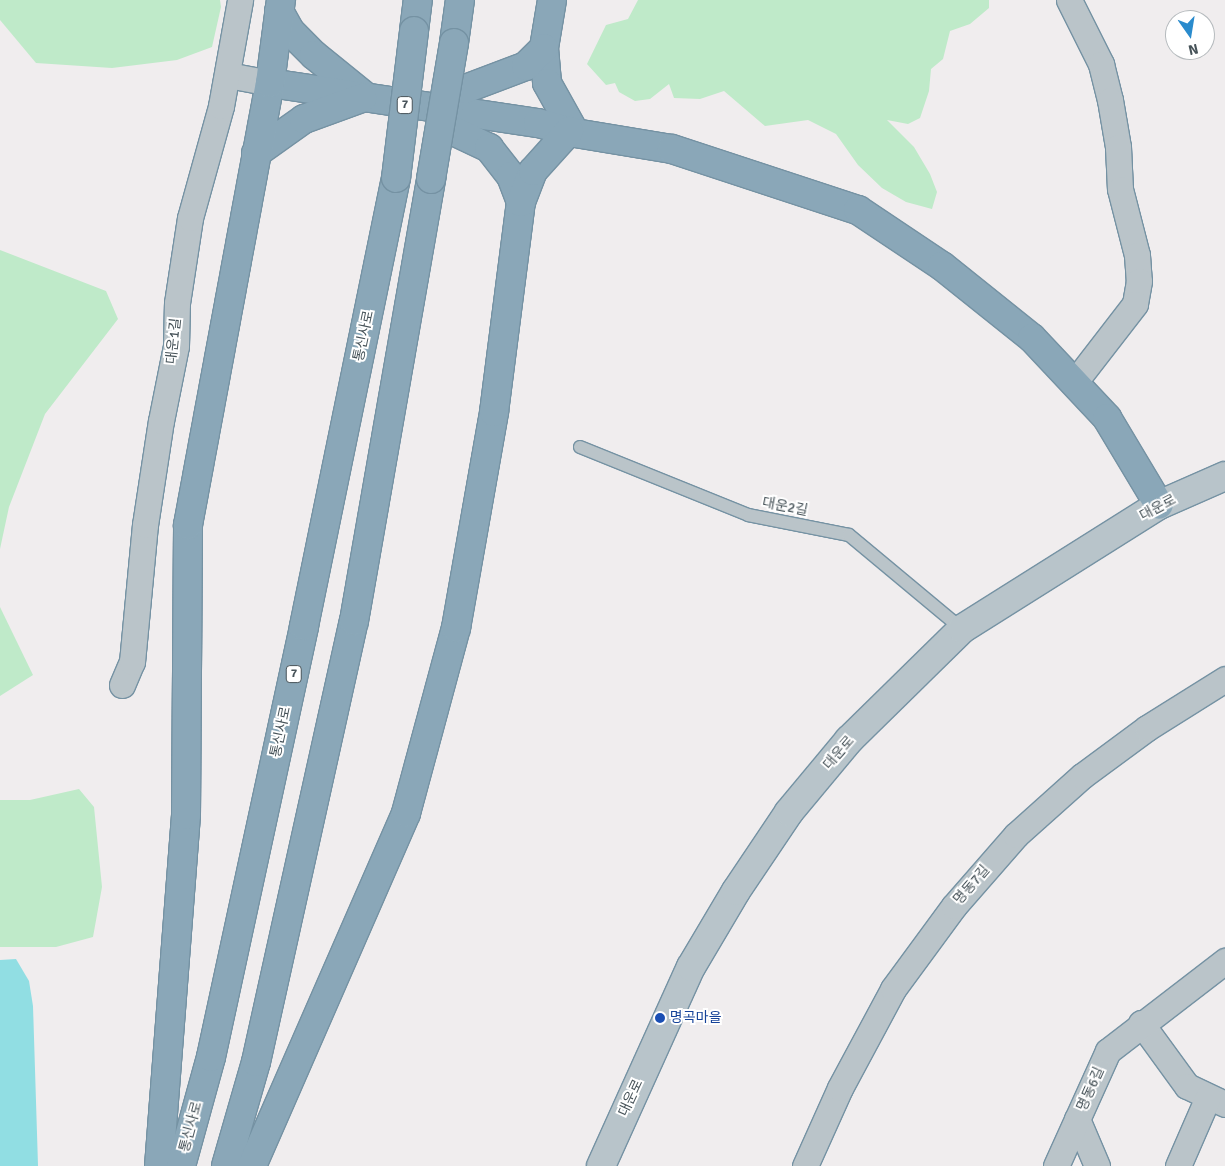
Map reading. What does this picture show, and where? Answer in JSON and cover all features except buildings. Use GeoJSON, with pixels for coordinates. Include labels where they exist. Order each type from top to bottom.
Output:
{"type":"FeatureCollection","features":[{"type":"Feature","properties":{"kind":"highway","name":"통신사로"},"geometry":{"type":"LineString","coordinates":[[181,1166],[211,1057],[304,626],[396,178],[418,0]]}},
{"type":"Feature","properties":{"kind":"highway"},"geometry":{"type":"LineString","coordinates":[[226,1166],[256,1062],[354,621],[431,179],[460,0]]}},
{"type":"Feature","properties":{"kind":"highway"},"geometry":{"type":"LineString","coordinates":[[552,0],[544,48],[547,83],[572,132]]}},
{"type":"Feature","properties":{"kind":"highway"},"geometry":{"type":"LineString","coordinates":[[158,1166],[186,815],[188,525],[270,83],[280,5]]}},
{"type":"Feature","properties":{"kind":"highway"},"geometry":{"type":"LineString","coordinates":[[280,5],[290,31],[314,55],[366,97]]}},
{"type":"Feature","properties":{"kind":"highway"},"geometry":{"type":"LineString","coordinates":[[440,108],[465,89],[526,66],[544,48]]}},
{"type":"Feature","properties":{"kind":"highway"},"geometry":{"type":"LineString","coordinates":[[270,83],[538,123],[572,132],[672,149],[858,210],[942,266],[1032,338],[1107,418],[1159,506]]}},
{"type":"Feature","properties":{"kind":"highway"},"geometry":{"type":"LineString","coordinates":[[256,153],[304,120],[366,97]]}},
{"type":"Feature","properties":{"kind":"highway"},"geometry":{"type":"LineString","coordinates":[[440,108],[448,128],[490,148],[511,176],[521,202]]}},
{"type":"Feature","properties":{"kind":"highway"},"geometry":{"type":"LineString","coordinates":[[252,1166],[406,813],[456,628],[494,412],[521,202],[533,171],[572,132]]}},
{"type":"Feature","properties":{"kind":"street","name":"대운1길"},"geometry":{"type":"LineString","coordinates":[[122,684],[132,662],[146,525],[161,421],[176,346],[177,303],[190,218],[228,75],[240,0]]}},
{"type":"Feature","properties":{"kind":"street"},"geometry":{"type":"LineString","coordinates":[[1069,0],[1101,64],[1108,91],[1118,147],[1120,189],[1137,255],[1138,281],[1135,304],[1074,382]]}},
{"type":"Feature","properties":{"kind":"street"},"geometry":{"type":"LineString","coordinates":[[228,75],[270,83]]}},
{"type":"Feature","properties":{"kind":"street","name":"대운로"},"geometry":{"type":"LineString","coordinates":[[601,1166],[691,967],[736,891],[789,812],[849,740],[962,629],[1159,506],[1225,476]]}},
{"type":"Feature","properties":{"kind":"street","name":"명동7길"},"geometry":{"type":"LineString","coordinates":[[805,1166],[840,1088],[893,989],[954,906],[1016,835],[1082,776],[1147,728],[1225,679]]}},
{"type":"Feature","properties":{"kind":"street","name":"명동6길"},"geometry":{"type":"LineString","coordinates":[[1056,1166],[1108,1051],[1141,1023],[1225,962]]}},
{"type":"Feature","properties":{"kind":"street"},"geometry":{"type":"LineString","coordinates":[[1141,1023],[1187,1086],[1216,1101],[1178,1166]]}},
{"type":"Feature","properties":{"kind":"street"},"geometry":{"type":"LineString","coordinates":[[1077,1119],[1097,1166]]}},
{"type":"Feature","properties":{"kind":"lane","name":"대운2길"},"geometry":{"type":"LineString","coordinates":[[580,447],[748,515],[849,535],[962,629]]}},
{"type":"Feature","properties":{"kind":"green space"},"geometry":{"type":"Polygon","coordinates":[[[0,0],[220,0],[221,7],[212,47],[177,60],[112,68],[36,63],[0,20],[0,0]]]}},
{"type":"Feature","properties":{"kind":"green space"},"geometry":{"type":"Polygon","coordinates":[[[638,0],[989,0],[989,8],[970,24],[950,31],[943,59],[931,69],[929,91],[920,118],[908,124],[887,120],[914,147],[930,174],[937,192],[932,209],[906,202],[882,188],[858,165],[836,134],[808,120],[765,126],[724,91],[700,99],[674,98],[669,84],[650,99],[635,101],[619,92],[615,83],[606,85],[587,64],[606,25],[628,19],[638,0]]]}},
{"type":"Feature","properties":{"kind":"green space"},"geometry":{"type":"Polygon","coordinates":[[[0,250],[106,291],[118,319],[45,414],[9,507],[0,549],[0,250]]]}},
{"type":"Feature","properties":{"kind":"green space"},"geometry":{"type":"Polygon","coordinates":[[[0,607],[33,675],[0,696],[0,607]]]}},
{"type":"Feature","properties":{"kind":"green space"},"geometry":{"type":"Polygon","coordinates":[[[79,789],[94,807],[102,887],[93,937],[56,947],[0,947],[0,800],[30,800],[79,789]]]}},
{"type":"Feature","properties":{"kind":"water"},"geometry":{"type":"Polygon","coordinates":[[[16,959],[29,981],[33,1006],[38,1166],[0,1166],[0,960],[16,959]]]}},
{"type":"Feature","properties":{"kind":"place","name":"명곡마을"},"geometry":{"type":"Point","coordinates":[660,1018]}}]}
